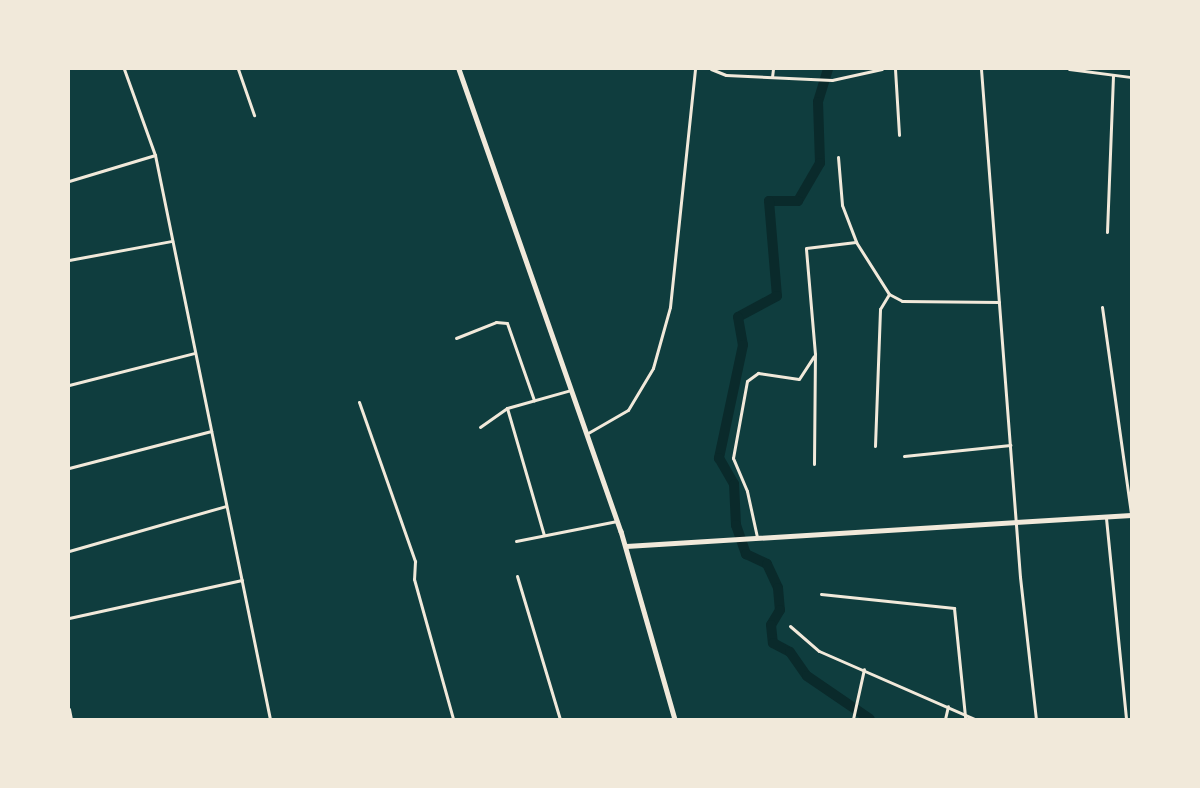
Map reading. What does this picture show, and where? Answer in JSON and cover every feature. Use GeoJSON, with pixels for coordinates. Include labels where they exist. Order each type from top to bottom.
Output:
{"type":"FeatureCollection","features":[{"type":"Feature","properties":{"kind":"main road"},"geometry":{"type":"LineString","coordinates":[[459,69],[618,521],[675,719]]}},
{"type":"Feature","properties":{"kind":"main road"},"geometry":{"type":"LineString","coordinates":[[626,546],[717,539],[1016,526],[1131,515]]}},
{"type":"Feature","properties":{"kind":"street"},"geometry":{"type":"LineString","coordinates":[[124,69],[154,155],[270,719]]}},
{"type":"Feature","properties":{"kind":"street"},"geometry":{"type":"LineString","coordinates":[[238,69],[254,115]]}},
{"type":"Feature","properties":{"kind":"street"},"geometry":{"type":"LineString","coordinates":[[588,433],[628,410],[653,368],[670,307],[695,69]]}},
{"type":"Feature","properties":{"kind":"street"},"geometry":{"type":"LineString","coordinates":[[711,69],[726,75],[832,80],[882,69]]}},
{"type":"Feature","properties":{"kind":"street"},"geometry":{"type":"LineString","coordinates":[[772,77],[773,69]]}},
{"type":"Feature","properties":{"kind":"street"},"geometry":{"type":"LineString","coordinates":[[895,69],[899,135]]}},
{"type":"Feature","properties":{"kind":"street"},"geometry":{"type":"LineString","coordinates":[[981,69],[1016,526],[1036,719]]}},
{"type":"Feature","properties":{"kind":"street"},"geometry":{"type":"LineString","coordinates":[[1069,69],[1131,77]]}},
{"type":"Feature","properties":{"kind":"street"},"geometry":{"type":"LineString","coordinates":[[1107,232],[1113,75]]}},
{"type":"Feature","properties":{"kind":"street"},"geometry":{"type":"LineString","coordinates":[[69,181],[154,155]]}},
{"type":"Feature","properties":{"kind":"street"},"geometry":{"type":"LineString","coordinates":[[838,157],[842,205],[856,242],[889,294],[902,301],[999,302]]}},
{"type":"Feature","properties":{"kind":"street"},"geometry":{"type":"LineString","coordinates":[[69,260],[172,241]]}},
{"type":"Feature","properties":{"kind":"street"},"geometry":{"type":"LineString","coordinates":[[814,464],[815,354],[806,248],[856,242]]}},
{"type":"Feature","properties":{"kind":"street"},"geometry":{"type":"LineString","coordinates":[[874,446],[880,309],[889,294]]}},
{"type":"Feature","properties":{"kind":"street"},"geometry":{"type":"LineString","coordinates":[[1102,307],[1131,515]]}},
{"type":"Feature","properties":{"kind":"street"},"geometry":{"type":"LineString","coordinates":[[456,338],[496,322],[507,324],[534,400]]}},
{"type":"Feature","properties":{"kind":"street"},"geometry":{"type":"LineString","coordinates":[[69,385],[195,353]]}},
{"type":"Feature","properties":{"kind":"street"},"geometry":{"type":"LineString","coordinates":[[754,538],[747,490],[732,458],[747,381],[758,373],[799,379],[815,354]]}},
{"type":"Feature","properties":{"kind":"street"},"geometry":{"type":"LineString","coordinates":[[480,427],[507,408],[573,389]]}},
{"type":"Feature","properties":{"kind":"street"},"geometry":{"type":"LineString","coordinates":[[359,402],[415,561],[414,579],[453,719]]}},
{"type":"Feature","properties":{"kind":"street"},"geometry":{"type":"LineString","coordinates":[[507,408],[544,535]]}},
{"type":"Feature","properties":{"kind":"street"},"geometry":{"type":"LineString","coordinates":[[69,468],[211,431]]}},
{"type":"Feature","properties":{"kind":"street"},"geometry":{"type":"LineString","coordinates":[[904,456],[1010,445]]}},
{"type":"Feature","properties":{"kind":"street"},"geometry":{"type":"LineString","coordinates":[[69,551],[226,506]]}},
{"type":"Feature","properties":{"kind":"street"},"geometry":{"type":"LineString","coordinates":[[1106,518],[1126,719]]}},
{"type":"Feature","properties":{"kind":"street"},"geometry":{"type":"LineString","coordinates":[[516,541],[618,521]]}},
{"type":"Feature","properties":{"kind":"street"},"geometry":{"type":"LineString","coordinates":[[517,576],[560,719]]}},
{"type":"Feature","properties":{"kind":"street"},"geometry":{"type":"LineString","coordinates":[[69,618],[242,580]]}},
{"type":"Feature","properties":{"kind":"street"},"geometry":{"type":"LineString","coordinates":[[821,594],[954,608],[965,717]]}},
{"type":"Feature","properties":{"kind":"street"},"geometry":{"type":"LineString","coordinates":[[790,626],[819,651],[948,705],[965,717],[975,719]]}},
{"type":"Feature","properties":{"kind":"street"},"geometry":{"type":"LineString","coordinates":[[853,719],[864,669]]}},
{"type":"Feature","properties":{"kind":"street"},"geometry":{"type":"LineString","coordinates":[[945,719],[948,705]]}},
{"type":"Feature","properties":{"kind":"street"},"geometry":{"type":"LineString","coordinates":[[69,709],[72,719]]}},
{"type":"Feature","properties":{"kind":"waterway"},"geometry":{"type":"LineString","coordinates":[[828,69],[818,102],[820,163],[798,201],[769,201],[777,296],[738,317],[743,345],[719,458],[734,484],[736,525],[746,554],[767,564],[778,588],[780,610],[771,625],[773,643],[790,652],[807,676],[870,719]]}}]}
